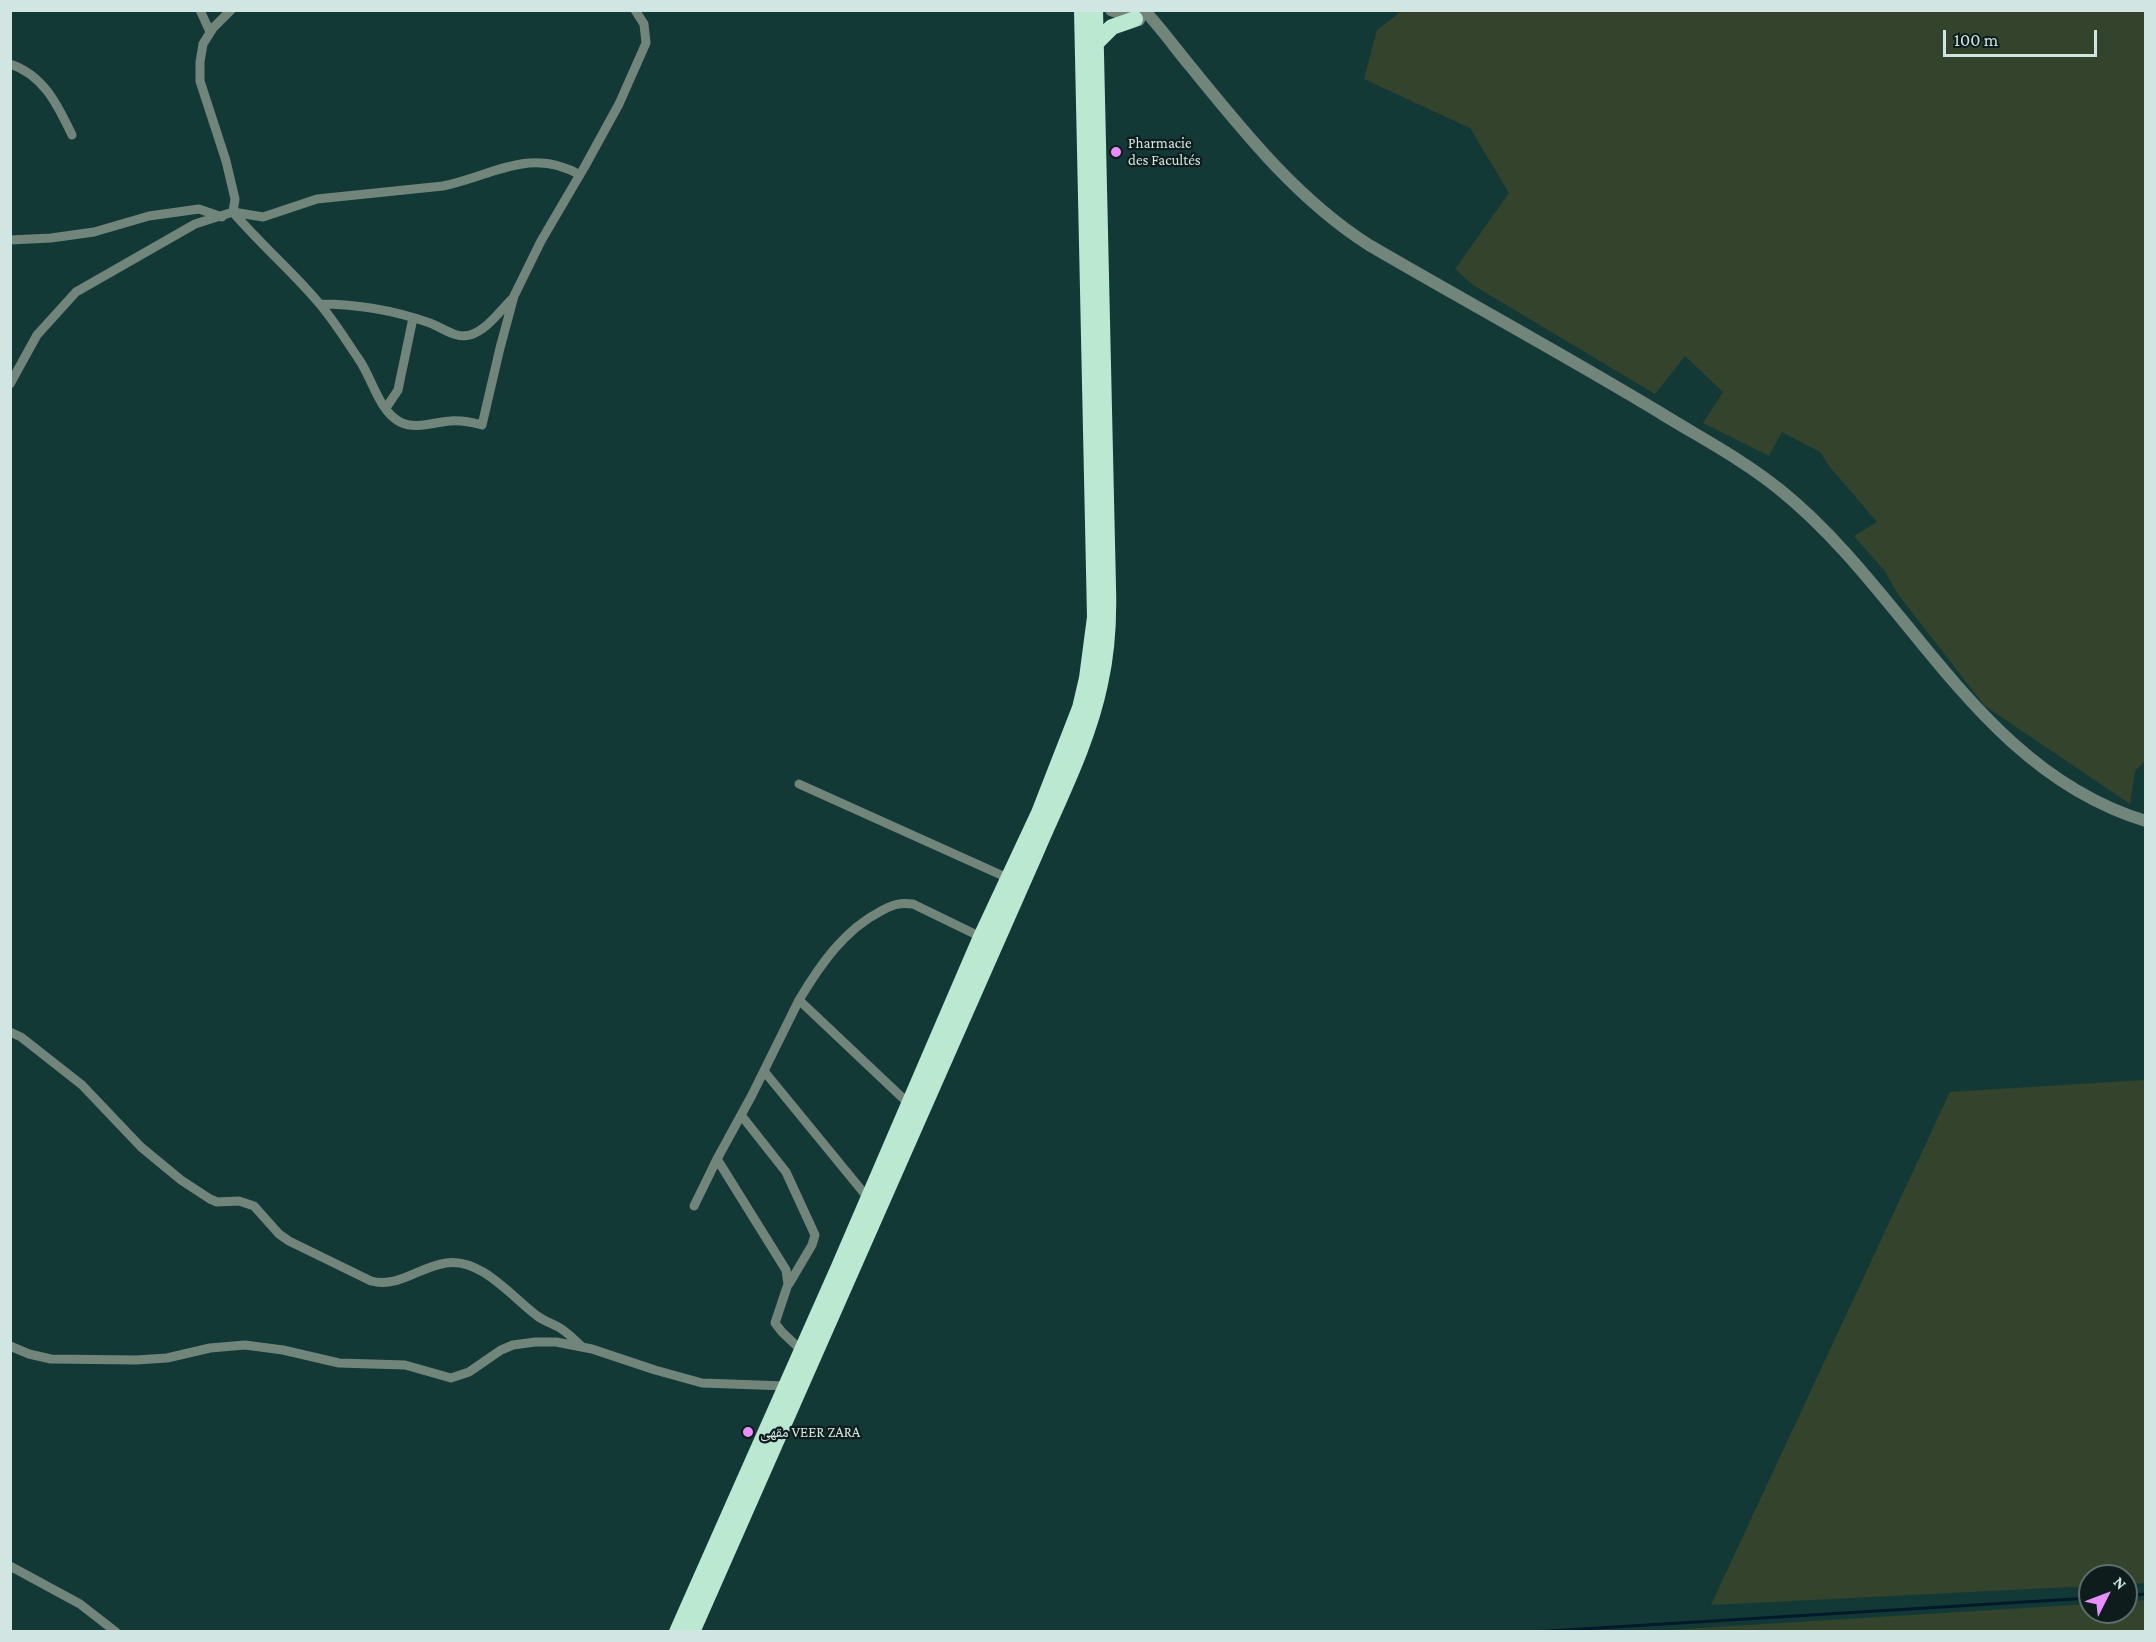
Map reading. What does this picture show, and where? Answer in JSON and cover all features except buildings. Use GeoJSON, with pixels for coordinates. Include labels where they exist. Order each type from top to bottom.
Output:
{"type":"FeatureCollection","features":[{"type":"Feature","properties":{"kind":"highway"},"geometry":{"type":"LineString","coordinates":[[677,1632],[981,937],[1039,813],[1080,708],[1088,678],[1095,617],[1083,10],[1095,10],[1109,617],[1100,684],[1078,753],[1044,832],[692,1632]]}},
{"type":"Feature","properties":{"kind":"highway"},"geometry":{"type":"LineString","coordinates":[[1095,44],[1112,27],[1140,15]]}},
{"type":"Feature","properties":{"kind":"street"},"geometry":{"type":"LineString","coordinates":[[200,10],[210,32]]}},
{"type":"Feature","properties":{"kind":"street"},"geometry":{"type":"LineString","coordinates":[[231,10],[210,32],[203,44],[200,81],[226,161],[235,200],[233,212]]}},
{"type":"Feature","properties":{"kind":"street"},"geometry":{"type":"LineString","coordinates":[[233,212],[320,304],[361,362],[386,408],[394,418],[403,424],[415,426],[459,420],[482,424],[514,296],[541,241],[619,104],[646,43],[644,24],[635,10]]}},
{"type":"Feature","properties":{"kind":"street"},"geometry":{"type":"LineString","coordinates":[[1111,10],[1140,15],[1157,25],[1252,141],[1298,189],[1332,219],[1369,245],[1602,378],[1756,472],[1806,511],[1848,555],[1970,701],[2010,740],[2045,770],[2081,794],[2118,813],[2145,821]]}},
{"type":"Feature","properties":{"kind":"street"},"geometry":{"type":"LineString","coordinates":[[10,64],[30,73],[42,84],[58,105],[72,135]]}},
{"type":"Feature","properties":{"kind":"street"},"geometry":{"type":"LineString","coordinates":[[10,384],[37,335],[76,292],[195,224],[233,212],[262,217],[317,200],[443,186],[458,183],[496,168],[527,163],[551,162],[580,175]]}},
{"type":"Feature","properties":{"kind":"street"},"geometry":{"type":"LineString","coordinates":[[10,240],[51,238],[94,232],[149,216],[199,209],[222,217]]}},
{"type":"Feature","properties":{"kind":"street"},"geometry":{"type":"LineString","coordinates":[[320,304],[365,307],[413,318],[461,336],[470,335],[492,321],[514,296]]}},
{"type":"Feature","properties":{"kind":"street"},"geometry":{"type":"LineString","coordinates":[[386,408],[398,390],[413,318]]}},
{"type":"Feature","properties":{"kind":"street"},"geometry":{"type":"LineString","coordinates":[[799,784],[1010,879]]}},
{"type":"Feature","properties":{"kind":"street"},"geometry":{"type":"LineString","coordinates":[[694,1206],[799,1000],[817,970],[849,932],[863,920],[904,902],[913,904],[981,937]]}},
{"type":"Feature","properties":{"kind":"street"},"geometry":{"type":"LineString","coordinates":[[799,1000],[909,1104]]}},
{"type":"Feature","properties":{"kind":"street"},"geometry":{"type":"LineString","coordinates":[[10,1032],[21,1037],[82,1085],[156,1161],[210,1199],[217,1202],[239,1201],[254,1206],[279,1234],[289,1241],[371,1281],[382,1284],[392,1283],[451,1262],[478,1270],[506,1288],[537,1317],[559,1327],[581,1346]]}},
{"type":"Feature","properties":{"kind":"street"},"geometry":{"type":"LineString","coordinates":[[764,1071],[868,1198]]}},
{"type":"Feature","properties":{"kind":"street"},"geometry":{"type":"LineString","coordinates":[[741,1115],[786,1172],[815,1235],[812,1245],[788,1284],[776,1323],[801,1350]]}},
{"type":"Feature","properties":{"kind":"street"},"geometry":{"type":"LineString","coordinates":[[717,1159],[786,1270],[788,1284]]}},
{"type":"Feature","properties":{"kind":"street"},"geometry":{"type":"LineString","coordinates":[[10,1346],[29,1354],[51,1359],[136,1360],[166,1358],[210,1348],[245,1345],[283,1350],[339,1363],[405,1365],[451,1378],[469,1372],[501,1350],[513,1345],[535,1342],[581,1346],[702,1383],[786,1386]]}},
{"type":"Feature","properties":{"kind":"street"},"geometry":{"type":"LineString","coordinates":[[10,1566],[80,1604],[117,1632]]}},
{"type":"Feature","properties":{"kind":"green space"},"geometry":{"type":"Polygon","coordinates":[[[1403,10],[2145,11],[2146,760],[2135,771],[2130,804],[1985,706],[1897,593],[1885,571],[1854,536],[1877,522],[1820,452],[1782,432],[1769,456],[1703,423],[1723,392],[1685,356],[1655,394],[1473,285],[1455,269],[1509,193],[1470,128],[1364,79],[1377,30],[1403,10]]]}},
{"type":"Feature","properties":{"kind":"green space"},"geometry":{"type":"Polygon","coordinates":[[[2145,1080],[2145,1583],[2138,1583],[2138,1564],[2078,1564],[2078,1587],[1711,1605],[1950,1092],[2145,1080]]]}},
{"type":"Feature","properties":{"kind":"green space"},"geometry":{"type":"Polygon","coordinates":[[[2145,1600],[2145,1631],[1652,1631],[2078,1605],[2078,1624],[2138,1624],[2138,1601],[2145,1600]]]}},
{"type":"Feature","properties":{"kind":"waterway"},"geometry":{"type":"LineString","coordinates":[[2138,1595],[2146,1594]]}},
{"type":"Feature","properties":{"kind":"waterway"},"geometry":{"type":"LineString","coordinates":[[1532,1632],[2078,1599]]}},
{"type":"Feature","properties":{"kind":"place","name":"Pharmacie des Facultés"},"geometry":{"type":"Point","coordinates":[1116,152]}},
{"type":"Feature","properties":{"kind":"place","name":"مقهى VEER ZARA"},"geometry":{"type":"Point","coordinates":[748,1432]}}]}
